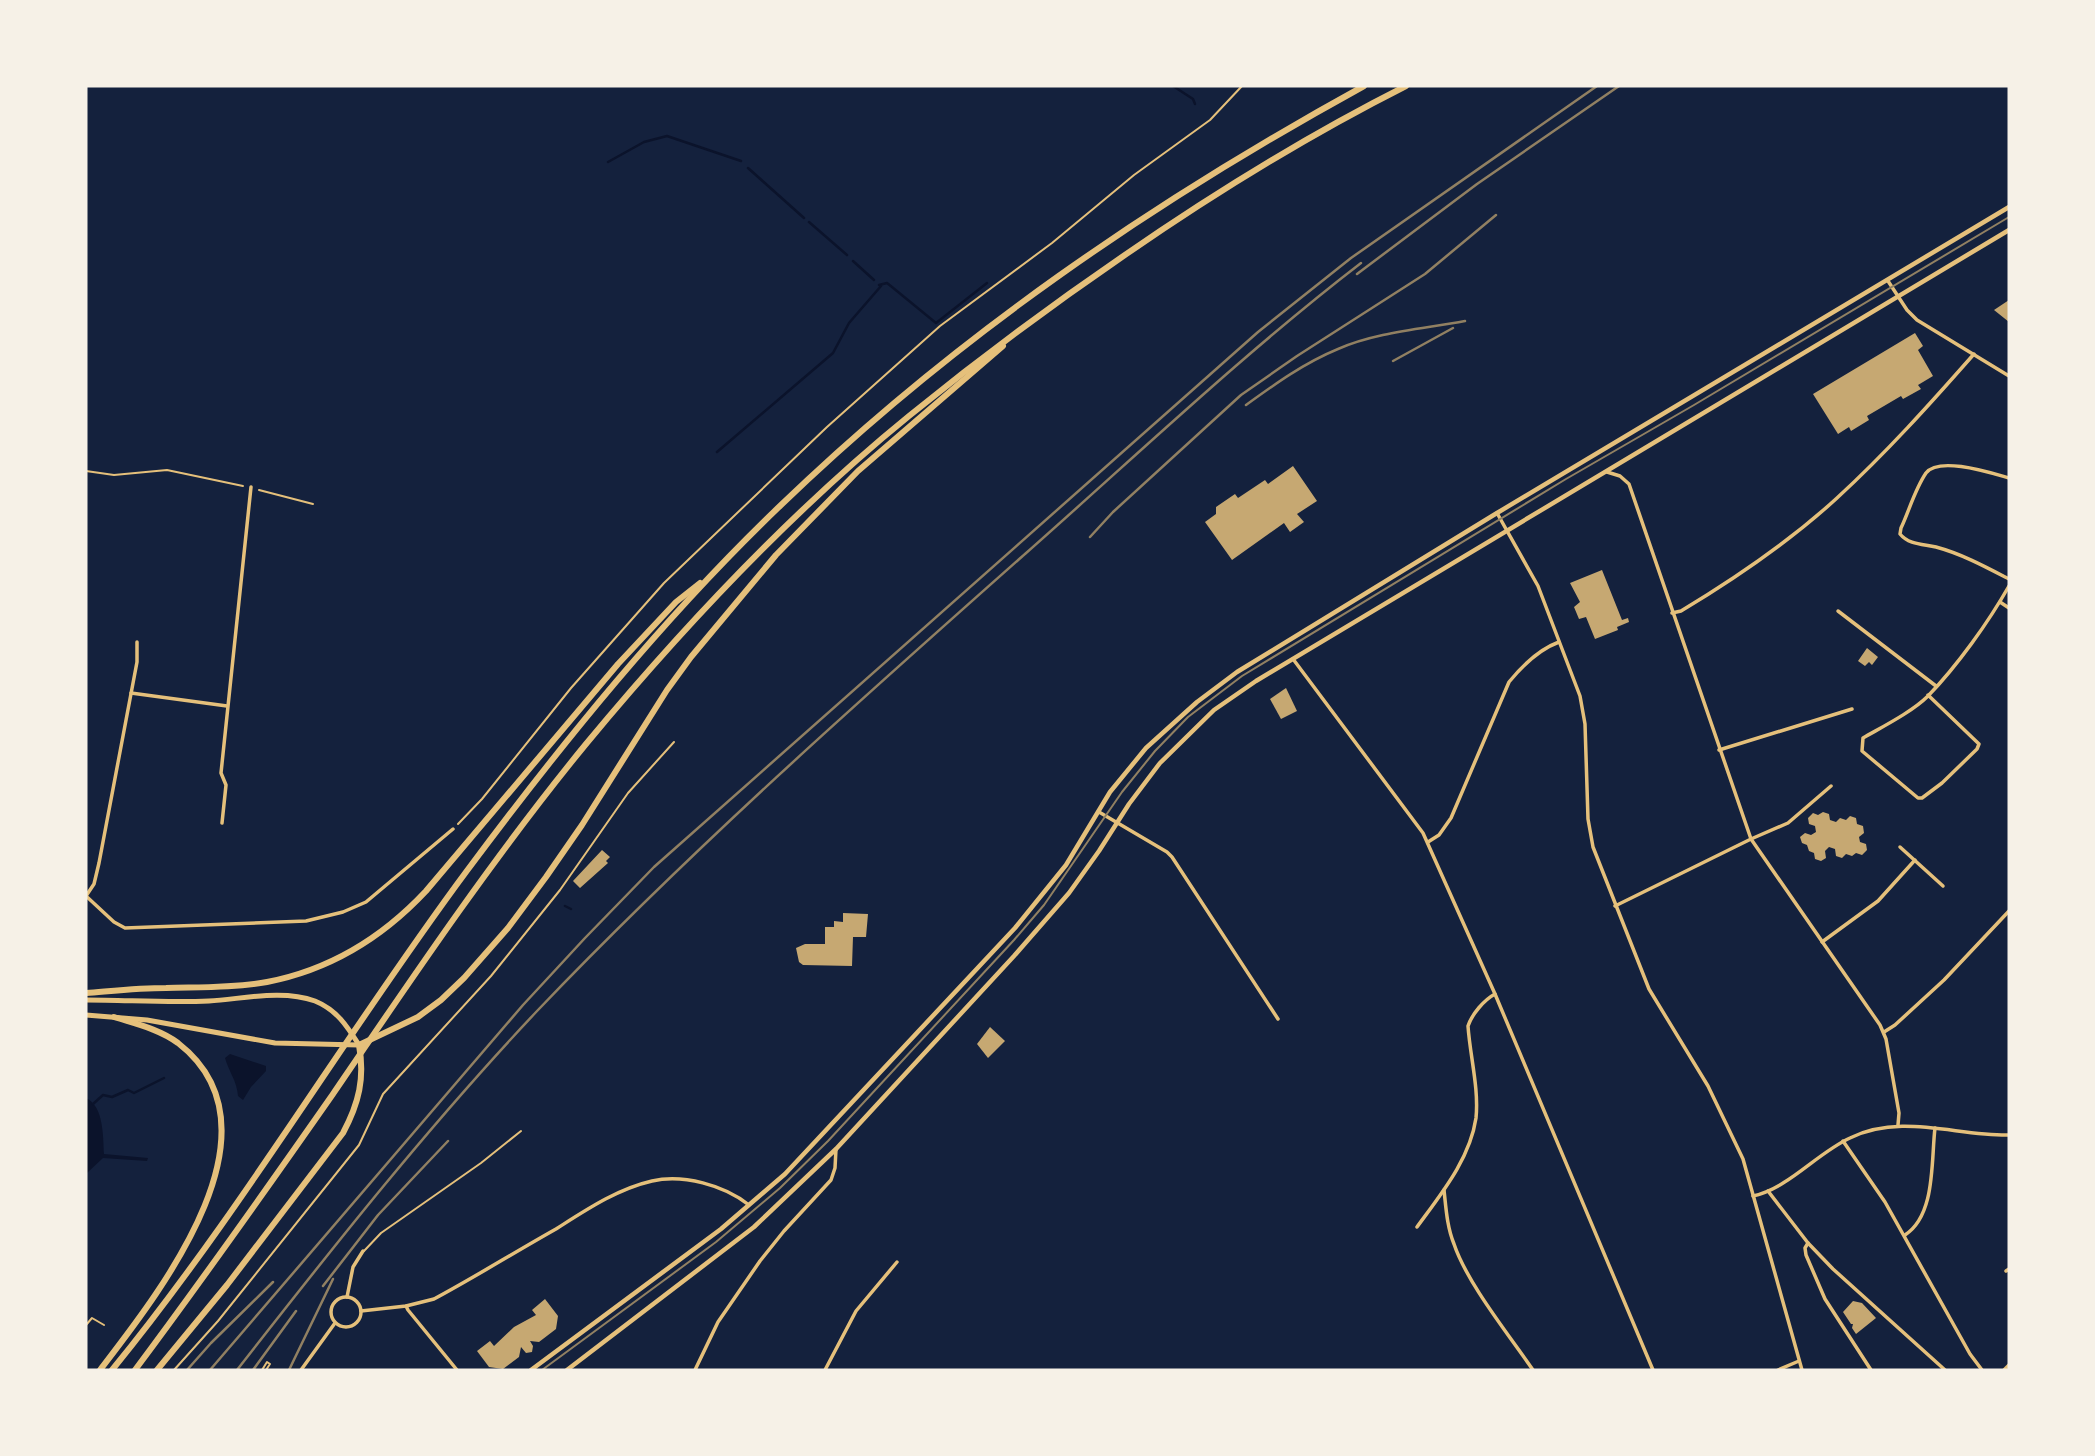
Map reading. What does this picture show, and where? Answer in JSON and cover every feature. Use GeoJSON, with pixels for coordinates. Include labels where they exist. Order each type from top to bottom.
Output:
{"type":"FeatureCollection","features":[{"type":"Feature","properties":{"kind":"highway"},"geometry":{"type":"LineString","coordinates":[[112,1370],[218,1228],[468,870],[575,731],[715,571],[839,450],[976,336],[1085,256],[1178,194],[1273,136],[1364,86]]}},
{"type":"Feature","properties":{"kind":"highway"},"geometry":{"type":"LineString","coordinates":[[135,1370],[227,1247],[482,879],[583,748],[670,647],[740,573],[906,419],[1022,327],[1196,207],[1277,156],[1406,86]]}},
{"type":"Feature","properties":{"kind":"highway"},"geometry":{"type":"LineString","coordinates":[[157,1370],[227,1285],[343,1133],[361,1091],[363,1070],[359,1045],[395,1030],[441,1000],[487,953],[582,825],[667,690],[776,555],[818,509],[910,425],[991,359],[1022,327]]}},
{"type":"Feature","properties":{"kind":"highway"},"geometry":{"type":"LineString","coordinates":[[86,993],[247,984],[286,977],[330,962],[375,936],[395,921],[447,868],[618,664],[677,602],[715,571]]}},
{"type":"Feature","properties":{"kind":"highway"},"geometry":{"type":"LineString","coordinates":[[100,1370],[134,1325],[202,1213],[214,1181],[222,1145],[222,1124],[215,1092],[194,1058],[157,1031],[114,1017]]}},
{"type":"Feature","properties":{"kind":"main road"},"geometry":{"type":"LineString","coordinates":[[86,1000],[196,1002],[271,996],[296,997],[315,1001],[332,1010],[343,1020],[359,1045]]}},
{"type":"Feature","properties":{"kind":"main road"},"geometry":{"type":"LineString","coordinates":[[86,1015],[185,1026],[275,1043],[359,1045]]}},
{"type":"Feature","properties":{"kind":"street"},"geometry":{"type":"LineString","coordinates":[[531,1370],[750,1205],[785,1174],[1015,928],[1059,874],[1114,786],[1146,748],[1208,692],[1237,671],[1497,513],[2009,207]]}},
{"type":"Feature","properties":{"kind":"street"},"geometry":{"type":"LineString","coordinates":[[567,1370],[754,1227],[836,1149],[1052,913],[1081,877],[1147,778],[1183,738],[1231,698],[2009,230]]}},
{"type":"Feature","properties":{"kind":"street"},"geometry":{"type":"LineString","coordinates":[[1888,281],[1917,320],[2009,376]]}},
{"type":"Feature","properties":{"kind":"street"},"geometry":{"type":"LineString","coordinates":[[1672,613],[1681,611],[1718,589],[1798,531],[1876,461],[1974,355]]}},
{"type":"Feature","properties":{"kind":"street"},"geometry":{"type":"LineString","coordinates":[[2009,478],[1958,467],[1936,466],[1927,472],[1900,527],[1900,534],[1908,542],[1938,548],[1966,558],[2009,579]]}},
{"type":"Feature","properties":{"kind":"street"},"geometry":{"type":"LineString","coordinates":[[1607,472],[1624,478],[1630,489],[1751,839],[1884,1032],[1899,1112],[1898,1125]]}},
{"type":"Feature","properties":{"kind":"street"},"geometry":{"type":"LineString","coordinates":[[222,823],[226,785],[221,773],[251,487]]}},
{"type":"Feature","properties":{"kind":"street"},"geometry":{"type":"LineString","coordinates":[[1497,513],[1538,586],[1584,710],[1590,838],[1649,989],[1701,1075],[1745,1164],[1802,1370]]}},
{"type":"Feature","properties":{"kind":"street"},"geometry":{"type":"LineString","coordinates":[[1928,695],[1979,744],[1942,783],[1918,799],[1862,751],[1863,738],[1928,695],[2000,602],[2009,586]]}},
{"type":"Feature","properties":{"kind":"street"},"geometry":{"type":"LineString","coordinates":[[2000,602],[2009,608]]}},
{"type":"Feature","properties":{"kind":"street"},"geometry":{"type":"LineString","coordinates":[[1838,611],[1936,686]]}},
{"type":"Feature","properties":{"kind":"street"},"geometry":{"type":"LineString","coordinates":[[138,642],[137,662],[99,863],[94,884],[86,896],[114,922],[125,928],[326,918],[366,902],[453,829]]}},
{"type":"Feature","properties":{"kind":"street"},"geometry":{"type":"LineString","coordinates":[[1427,842],[1439,835],[1451,818],[1509,682],[1546,648],[1559,642]]}},
{"type":"Feature","properties":{"kind":"street"},"geometry":{"type":"LineString","coordinates":[[1293,659],[1414,820],[1427,842],[1495,994],[1653,1370]]}},
{"type":"Feature","properties":{"kind":"street"},"geometry":{"type":"LineString","coordinates":[[131,693],[227,706]]}},
{"type":"Feature","properties":{"kind":"street"},"geometry":{"type":"LineString","coordinates":[[1719,750],[1852,709]]}},
{"type":"Feature","properties":{"kind":"street"},"geometry":{"type":"LineString","coordinates":[[1615,906],[1788,823],[1831,786]]}},
{"type":"Feature","properties":{"kind":"street"},"geometry":{"type":"LineString","coordinates":[[1099,812],[1172,857],[1278,1019]]}},
{"type":"Feature","properties":{"kind":"street"},"geometry":{"type":"LineString","coordinates":[[1900,847],[1943,886]]}},
{"type":"Feature","properties":{"kind":"street"},"geometry":{"type":"LineString","coordinates":[[1822,942],[1878,901],[1915,860]]}},
{"type":"Feature","properties":{"kind":"street"},"geometry":{"type":"LineString","coordinates":[[1884,1032],[1944,980],[2009,911]]}},
{"type":"Feature","properties":{"kind":"street"},"geometry":{"type":"LineString","coordinates":[[1417,1227],[1461,1161],[1476,1117],[1468,1026],[1470,1019],[1495,994]]}},
{"type":"Feature","properties":{"kind":"street"},"geometry":{"type":"LineString","coordinates":[[1753,1196],[1768,1191],[1843,1142],[1872,1130],[1898,1125],[2009,1135]]}},
{"type":"Feature","properties":{"kind":"street"},"geometry":{"type":"LineString","coordinates":[[1905,1235],[1918,1223],[1927,1200],[1935,1128]]}},
{"type":"Feature","properties":{"kind":"street"},"geometry":{"type":"LineString","coordinates":[[1843,1142],[1885,1202],[1970,1354],[1982,1370]]}},
{"type":"Feature","properties":{"kind":"street"},"geometry":{"type":"LineString","coordinates":[[695,1370],[719,1322],[739,1290],[771,1246],[834,1175],[836,1149]]}},
{"type":"Feature","properties":{"kind":"street"},"geometry":{"type":"LineString","coordinates":[[361,1311],[406,1306],[434,1299],[603,1200],[652,1181],[694,1181],[750,1205]]}},
{"type":"Feature","properties":{"kind":"street"},"geometry":{"type":"LineString","coordinates":[[1444,1190],[1454,1247],[1475,1285],[1533,1370]]}},
{"type":"Feature","properties":{"kind":"street"},"geometry":{"type":"LineString","coordinates":[[1768,1191],[1808,1243],[1833,1269],[1945,1370]]}},
{"type":"Feature","properties":{"kind":"street"},"geometry":{"type":"LineString","coordinates":[[1808,1243],[1805,1248],[1806,1255],[1825,1299],[1871,1370]]}},
{"type":"Feature","properties":{"kind":"street"},"geometry":{"type":"LineString","coordinates":[[347,1297],[353,1267],[363,1251]]}},
{"type":"Feature","properties":{"kind":"street"},"geometry":{"type":"LineString","coordinates":[[825,1370],[856,1311],[897,1262]]}},
{"type":"Feature","properties":{"kind":"street"},"geometry":{"type":"LineString","coordinates":[[347,1297],[357,1301],[361,1311],[359,1320],[353,1326],[343,1327],[335,1323],[331,1315],[332,1306],[337,1299],[347,1297]]}},
{"type":"Feature","properties":{"kind":"street"},"geometry":{"type":"LineString","coordinates":[[406,1306],[457,1370]]}},
{"type":"Feature","properties":{"kind":"street"},"geometry":{"type":"LineString","coordinates":[[301,1370],[335,1323]]}},
{"type":"Feature","properties":{"kind":"street"},"geometry":{"type":"LineString","coordinates":[[1778,1370],[1799,1361]]}},
{"type":"Feature","properties":{"kind":"street"},"geometry":{"type":"LineString","coordinates":[[2004,1370],[2009,1366]]}},
{"type":"Feature","properties":{"kind":"lane"},"geometry":{"type":"LineString","coordinates":[[174,1370],[218,1321],[359,1146],[383,1094],[491,976],[560,890],[618,806],[674,742]]}},
{"type":"Feature","properties":{"kind":"lane"},"geometry":{"type":"LineString","coordinates":[[363,1251],[381,1233],[481,1163],[521,1131]]}},
{"type":"Feature","properties":{"kind":"path"},"geometry":{"type":"LineString","coordinates":[[453,829],[482,799],[571,688],[664,583],[827,427],[940,326],[1042,250],[1134,175],[1210,120],[1241,86]]}},
{"type":"Feature","properties":{"kind":"path"},"geometry":{"type":"LineString","coordinates":[[86,471],[114,475],[167,470],[251,487],[313,504]]}},
{"type":"Feature","properties":{"kind":"path"},"geometry":{"type":"LineString","coordinates":[[86,1325],[92,1318],[104,1325]]}},
{"type":"Feature","properties":{"kind":"water"},"geometry":{"type":"Polygon","coordinates":[[[230,1054],[266,1066],[266,1071],[243,1100],[238,1096],[225,1058],[230,1054]]]}},
{"type":"Feature","properties":{"kind":"water"},"geometry":{"type":"Polygon","coordinates":[[[86,1098],[92,1102],[99,1115],[104,1154],[148,1158],[147,1161],[103,1158],[86,1174],[86,1098]]]}},
{"type":"Feature","properties":{"kind":"building"},"geometry":{"type":"Polygon","coordinates":[[[2009,300],[2009,322],[1994,310],[2009,300]]]}},
{"type":"Feature","properties":{"kind":"building"},"geometry":{"type":"Polygon","coordinates":[[[1915,333],[1923,346],[1918,350],[1933,376],[1918,385],[1921,389],[1903,399],[1901,396],[1867,416],[1869,420],[1851,431],[1849,427],[1838,434],[1813,394],[1915,333]]]}},
{"type":"Feature","properties":{"kind":"building"},"geometry":{"type":"Polygon","coordinates":[[[1293,466],[1317,501],[1297,514],[1304,522],[1290,532],[1284,523],[1232,560],[1205,522],[1216,514],[1216,507],[1235,494],[1238,498],[1265,480],[1268,484],[1293,466]]]}},
{"type":"Feature","properties":{"kind":"building"},"geometry":{"type":"Polygon","coordinates":[[[1602,570],[1622,620],[1628,618],[1629,622],[1617,627],[1618,630],[1595,639],[1586,617],[1579,619],[1574,607],[1580,602],[1570,583],[1602,570]]]}},
{"type":"Feature","properties":{"kind":"building"},"geometry":{"type":"Polygon","coordinates":[[[1867,648],[1878,657],[1872,665],[1869,662],[1865,666],[1858,661],[1867,648]]]}},
{"type":"Feature","properties":{"kind":"building"},"geometry":{"type":"Polygon","coordinates":[[[1286,688],[1297,711],[1281,719],[1270,699],[1286,688]]]}},
{"type":"Feature","properties":{"kind":"building"},"geometry":{"type":"Polygon","coordinates":[[[1823,812],[1836,822],[1840,818],[1846,820],[1850,816],[1856,818],[1857,824],[1863,826],[1864,833],[1859,837],[1860,842],[1866,844],[1867,850],[1862,855],[1846,854],[1842,858],[1836,856],[1835,849],[1829,847],[1825,851],[1826,858],[1821,861],[1815,859],[1814,853],[1802,843],[1800,837],[1805,833],[1811,835],[1816,832],[1815,826],[1809,824],[1808,818],[1813,813],[1818,815],[1823,812]]]}},
{"type":"Feature","properties":{"kind":"building"},"geometry":{"type":"Polygon","coordinates":[[[602,850],[610,857],[606,861],[608,863],[580,888],[573,881],[602,850]]]}},
{"type":"Feature","properties":{"kind":"building"},"geometry":{"type":"Polygon","coordinates":[[[843,913],[868,914],[866,937],[853,937],[852,966],[803,965],[799,962],[796,948],[805,944],[825,944],[825,927],[834,927],[834,921],[843,922],[843,913]]]}},
{"type":"Feature","properties":{"kind":"building"},"geometry":{"type":"Polygon","coordinates":[[[990,1027],[1005,1041],[988,1058],[977,1044],[990,1027]]]}},
{"type":"Feature","properties":{"kind":"building"},"geometry":{"type":"Polygon","coordinates":[[[545,1299],[558,1316],[556,1329],[539,1342],[530,1341],[532,1352],[526,1353],[521,1347],[519,1357],[503,1369],[489,1367],[477,1351],[490,1341],[494,1346],[514,1327],[536,1315],[532,1310],[545,1299]]]}},
{"type":"Feature","properties":{"kind":"building"},"geometry":{"type":"Polygon","coordinates":[[[1853,1301],[1862,1303],[1876,1318],[1856,1334],[1852,1328],[1853,1324],[1843,1312],[1853,1301]]]}},
{"type":"Feature","properties":{"kind":"waterway"},"geometry":{"type":"LineString","coordinates":[[1173,86],[1193,99],[1195,104]]}},
{"type":"Feature","properties":{"kind":"waterway"},"geometry":{"type":"LineString","coordinates":[[608,162],[644,142],[667,136],[741,161]]}},
{"type":"Feature","properties":{"kind":"waterway"},"geometry":{"type":"LineString","coordinates":[[748,168],[804,218]]}},
{"type":"Feature","properties":{"kind":"waterway"},"geometry":{"type":"LineString","coordinates":[[809,222],[847,255]]}},
{"type":"Feature","properties":{"kind":"waterway"},"geometry":{"type":"LineString","coordinates":[[853,261],[874,280]]}},
{"type":"Feature","properties":{"kind":"waterway"},"geometry":{"type":"LineString","coordinates":[[879,285],[887,283],[936,323],[987,283]]}},
{"type":"Feature","properties":{"kind":"waterway"},"geometry":{"type":"LineString","coordinates":[[717,452],[833,353],[849,323],[881,286]]}},
{"type":"Feature","properties":{"kind":"waterway"},"geometry":{"type":"LineString","coordinates":[[565,906],[571,909]]}},
{"type":"Feature","properties":{"kind":"waterway"},"geometry":{"type":"LineString","coordinates":[[93,1104],[103,1095],[112,1097],[128,1090],[134,1093],[164,1078]]}},
{"type":"Feature","properties":{"kind":"tram line"},"geometry":{"type":"LineString","coordinates":[[542,1370],[716,1242],[780,1188],[828,1141],[1044,905],[1122,792],[1155,751],[1188,717],[1242,676],[1566,479],[2009,217]]}},
{"type":"Feature","properties":{"kind":"railway"},"geometry":{"type":"LineString","coordinates":[[210,1370],[523,1005],[654,867],[1258,332],[1351,258],[1597,86]]}},
{"type":"Feature","properties":{"kind":"railway"},"geometry":{"type":"LineString","coordinates":[[1357,274],[1477,184],[1619,86]]}},
{"type":"Feature","properties":{"kind":"railway"},"geometry":{"type":"LineString","coordinates":[[1090,537],[1113,512],[1241,395],[1425,274],[1496,215]]}},
{"type":"Feature","properties":{"kind":"railway"},"geometry":{"type":"LineString","coordinates":[[237,1370],[421,1141],[498,1053],[596,950],[838,721],[1191,405],[1361,263]]}},
{"type":"Feature","properties":{"kind":"railway"},"geometry":{"type":"LineString","coordinates":[[1246,405],[1302,367],[1353,343],[1465,321]]}},
{"type":"Feature","properties":{"kind":"railway"},"geometry":{"type":"LineString","coordinates":[[1393,361],[1453,328]]}},
{"type":"Feature","properties":{"kind":"railway"},"geometry":{"type":"LineString","coordinates":[[323,1286],[378,1215],[448,1141]]}},
{"type":"Feature","properties":{"kind":"railway"},"geometry":{"type":"LineString","coordinates":[[289,1370],[333,1279]]}},
{"type":"Feature","properties":{"kind":"railway"},"geometry":{"type":"LineString","coordinates":[[187,1370],[273,1282]]}},
{"type":"Feature","properties":{"kind":"railway"},"geometry":{"type":"LineString","coordinates":[[253,1370],[296,1311]]}}]}
